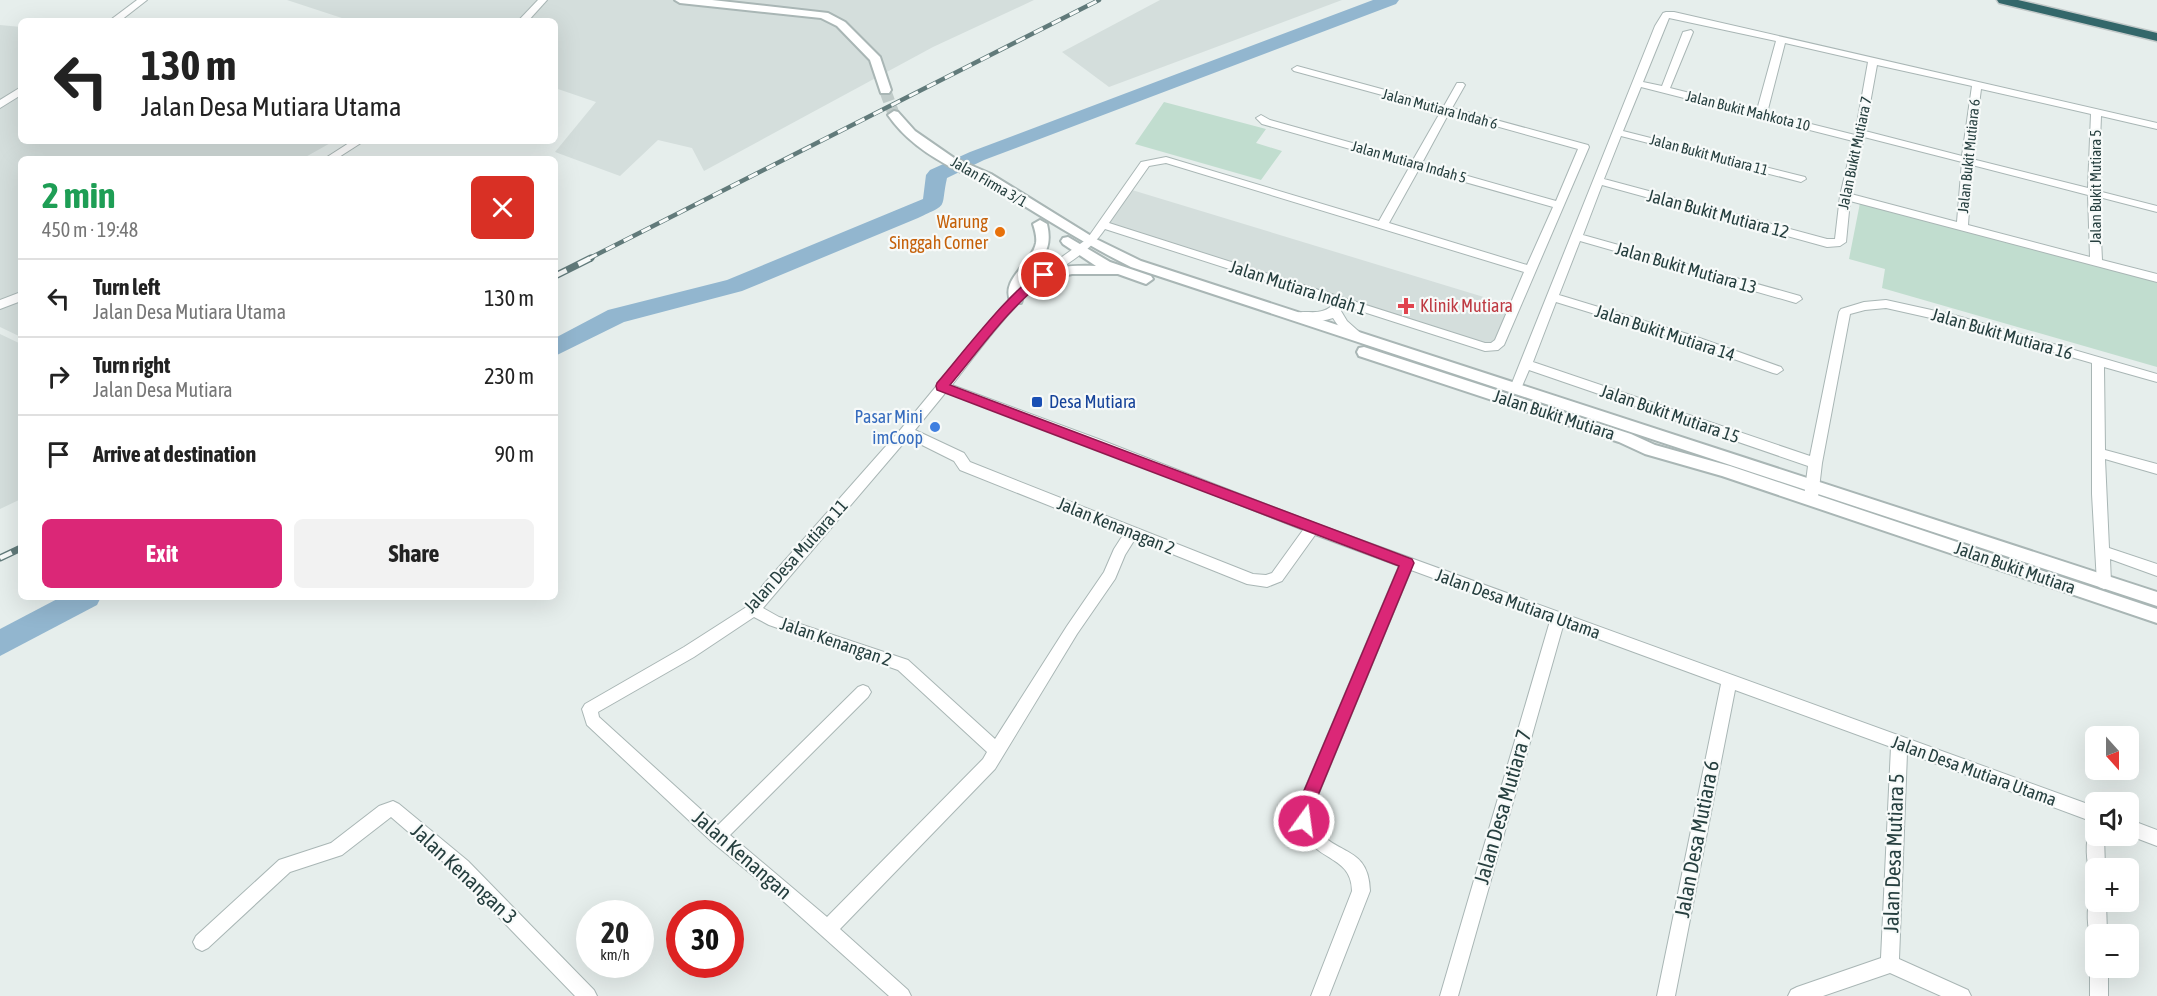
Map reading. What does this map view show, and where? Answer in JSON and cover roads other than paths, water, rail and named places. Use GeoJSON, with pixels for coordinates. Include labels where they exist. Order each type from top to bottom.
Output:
{"type":"FeatureCollection","features":[{"type":"Feature","properties":{"kind":"highway"},"geometry":{"type":"LineString","coordinates":[[2004,0],[2157,37]]}},
{"type":"Feature","properties":{"kind":"highway"},"geometry":{"type":"LineString","coordinates":[[2031,0],[2157,30]]}},
{"type":"Feature","properties":{"kind":"street"},"geometry":{"type":"LineString","coordinates":[[118,18],[143,0]]}},
{"type":"Feature","properties":{"kind":"street"},"geometry":{"type":"LineString","coordinates":[[526,18],[543,0]]}},
{"type":"Feature","properties":{"kind":"street"},"geometry":{"type":"LineString","coordinates":[[680,0],[824,15],[841,24],[876,59],[885,90]]}},
{"type":"Feature","properties":{"kind":"street"},"geometry":{"type":"LineString","coordinates":[[1516,388],[1575,236],[1666,15],[2157,126]]}},
{"type":"Feature","properties":{"kind":"street"},"geometry":{"type":"LineString","coordinates":[[1665,90],[1688,32]]}},
{"type":"Feature","properties":{"kind":"street"},"geometry":{"type":"LineString","coordinates":[[1761,115],[1781,40]]}},
{"type":"Feature","properties":{"kind":"street","name":"Jalan Bukit Mutiara 7"},"geometry":{"type":"LineString","coordinates":[[1838,243],[1840,242],[1845,196],[1860,136],[1873,61]]}},
{"type":"Feature","properties":{"kind":"street","name":"Jalan Mutiara Indah 6"},"geometry":{"type":"LineString","coordinates":[[1297,69],[1584,147],[1559,205]]}},
{"type":"Feature","properties":{"kind":"street","name":"Jalan Bukit Mahkota 10"},"geometry":{"type":"LineString","coordinates":[[1637,83],[1761,115],[1966,160],[2157,208]]}},
{"type":"Feature","properties":{"kind":"street"},"geometry":{"type":"LineString","coordinates":[[1383,224],[1460,85]]}},
{"type":"Feature","properties":{"kind":"street","name":"Jalan Bukit Mutiara 6"},"geometry":{"type":"LineString","coordinates":[[1962,226],[1966,160],[1977,85]]}},
{"type":"Feature","properties":{"kind":"street"},"geometry":{"type":"LineString","coordinates":[[0,105],[18,92]]}},
{"type":"Feature","properties":{"kind":"street","name":"Jalan Bukit Mutiara 5"},"geometry":{"type":"LineString","coordinates":[[2096,112],[2093,192],[2096,262]]}},
{"type":"Feature","properties":{"kind":"street","name":"Jalan Firma 3/1"},"geometry":{"type":"LineString","coordinates":[[894,116],[902,128],[942,155],[972,174],[986,177],[1086,245]]}},
{"type":"Feature","properties":{"kind":"street","name":"Jalan Mutiara Indah 5"},"geometry":{"type":"LineString","coordinates":[[1262,118],[1266,122],[1559,205]]}},
{"type":"Feature","properties":{"kind":"street","name":"Jalan Bukit Mutiara 11"},"geometry":{"type":"LineString","coordinates":[[1617,132],[1801,180]]}},
{"type":"Feature","properties":{"kind":"street"},"geometry":{"type":"LineString","coordinates":[[334,156],[354,144]]}},
{"type":"Feature","properties":{"kind":"street","name":"Jalan Desa Mutiara 11"},"geometry":{"type":"LineString","coordinates":[[590,709],[689,652],[753,610],[768,589],[906,432],[1016,300],[1044,275],[1086,245],[1103,225],[1145,164],[1166,160],[1531,270]]}},
{"type":"Feature","properties":{"kind":"street","name":"Jalan Bukit Mutiara"},"geometry":{"type":"LineString","coordinates":[[972,174],[977,184],[1040,224],[1136,264],[1516,388],[2157,616]]}},
{"type":"Feature","properties":{"kind":"street","name":"Jalan Bukit Mutiara 12"},"geometry":{"type":"LineString","coordinates":[[1599,181],[1827,243],[1838,243]]}},
{"type":"Feature","properties":{"kind":"street"},"geometry":{"type":"LineString","coordinates":[[1845,196],[2157,278]]}},
{"type":"Feature","properties":{"kind":"street"},"geometry":{"type":"LineString","coordinates":[[1531,270],[1559,205]]}},
{"type":"Feature","properties":{"kind":"street"},"geometry":{"type":"LineString","coordinates":[[1016,300],[1017,286],[1043,246],[1044,233],[1040,224]]}},
{"type":"Feature","properties":{"kind":"street","name":"Jalan Mutiara Indah 1"},"geometry":{"type":"LineString","coordinates":[[1103,225],[1339,307],[1485,347],[1494,347],[1500,342],[1531,270]]}},
{"type":"Feature","properties":{"kind":"street","name":"Jalan Bukit Mutiara 13"},"geometry":{"type":"LineString","coordinates":[[1575,236],[1796,299]]}},
{"type":"Feature","properties":{"kind":"street","name":"Jalan Bukit Mutiara"},"geometry":{"type":"LineString","coordinates":[[1086,245],[1105,265],[1625,438],[1651,450],[1811,493],[2157,600]]}},
{"type":"Feature","properties":{"kind":"street"},"geometry":{"type":"LineString","coordinates":[[1044,275],[1072,269],[1123,271]]}},
{"type":"Feature","properties":{"kind":"street"},"geometry":{"type":"LineString","coordinates":[[0,305],[18,297]]}},
{"type":"Feature","properties":{"kind":"street","name":"Jalan Bukit Mutiara 14"},"geometry":{"type":"LineString","coordinates":[[1552,297],[1689,339],[1777,370]]}},
{"type":"Feature","properties":{"kind":"street","name":"Jalan Bukit Mutiara 16"},"geometry":{"type":"LineString","coordinates":[[1815,463],[1845,312],[1864,306],[1886,304],[1954,319],[2157,378]]}},
{"type":"Feature","properties":{"kind":"street"},"geometry":{"type":"LineString","coordinates":[[1293,316],[1317,318],[1339,307]]}},
{"type":"Feature","properties":{"kind":"street"},"geometry":{"type":"LineString","coordinates":[[1339,307],[1338,319],[1361,339]]}},
{"type":"Feature","properties":{"kind":"street"},"geometry":{"type":"LineString","coordinates":[[2098,362],[2104,583]]}},
{"type":"Feature","properties":{"kind":"street","name":"Jalan Bukit Mutiara 15"},"geometry":{"type":"LineString","coordinates":[[1526,364],[1815,463]]}},
{"type":"Feature","properties":{"kind":"street","name":"Jalan Desa Mutiara Utama"},"geometry":{"type":"LineString","coordinates":[[942,386],[1096,443],[1312,528],[2085,811]]}},
{"type":"Feature","properties":{"kind":"street"},"geometry":{"type":"LineString","coordinates":[[1471,388],[1492,392],[1516,388]]}},
{"type":"Feature","properties":{"kind":"street"},"geometry":{"type":"LineString","coordinates":[[1516,388],[1527,402],[1550,414]]}},
{"type":"Feature","properties":{"kind":"street","name":"Jalan Kenanagan 2"},"geometry":{"type":"LineString","coordinates":[[906,432],[959,457],[965,466],[1252,580],[1267,581],[1276,577],[1312,528]]}},
{"type":"Feature","properties":{"kind":"street"},"geometry":{"type":"LineString","coordinates":[[2100,453],[2157,469]]}},
{"type":"Feature","properties":{"kind":"street"},"geometry":{"type":"LineString","coordinates":[[1811,493],[1815,463]]}},
{"type":"Feature","properties":{"kind":"street"},"geometry":{"type":"LineString","coordinates":[[828,929],[989,764],[1072,630],[1110,575],[1119,553],[1132,533]]}},
{"type":"Feature","properties":{"kind":"street"},"geometry":{"type":"LineString","coordinates":[[2102,551],[2157,570]]}},
{"type":"Feature","properties":{"kind":"street"},"geometry":{"type":"LineString","coordinates":[[1320,996],[1361,891],[1360,877],[1350,864],[1314,839],[1304,821],[1306,805],[1407,563]]}},
{"type":"Feature","properties":{"kind":"street","name":"Jalan Kenangan 2"},"geometry":{"type":"LineString","coordinates":[[753,610],[774,621],[903,665],[996,750]]}},
{"type":"Feature","properties":{"kind":"street","name":"Jalan Desa Mutiara 7"},"geometry":{"type":"LineString","coordinates":[[1449,996],[1558,618]]}},
{"type":"Feature","properties":{"kind":"street","name":"Jalan Desa Mutiara 6"},"geometry":{"type":"LineString","coordinates":[[1665,996],[1730,681]]}},
{"type":"Feature","properties":{"kind":"street"},"geometry":{"type":"LineString","coordinates":[[718,836],[862,692]]}},
{"type":"Feature","properties":{"kind":"street","name":"Jalan Kenangan"},"geometry":{"type":"LineString","coordinates":[[590,709],[592,720],[718,836],[828,929],[902,996]]}},
{"type":"Feature","properties":{"kind":"street","name":"Jalan Desa Mutiara 5"},"geometry":{"type":"LineString","coordinates":[[1890,964],[1899,743]]}},
{"type":"Feature","properties":{"kind":"street","name":"Jalan Kenangan 3"},"geometry":{"type":"LineString","coordinates":[[202,942],[285,866],[329,852],[385,811],[393,809],[462,867],[588,996]]}},
{"type":"Feature","properties":{"kind":"street"},"geometry":{"type":"LineString","coordinates":[[2139,831],[2157,838]]}},
{"type":"Feature","properties":{"kind":"street"},"geometry":{"type":"LineString","coordinates":[[1797,996],[1890,964],[1962,996]]}},
{"type":"Feature","properties":{"kind":"street"},"geometry":{"type":"LineString","coordinates":[[2099,978],[2099,996]]}},
{"type":"Feature","properties":{"kind":"waterway"},"geometry":{"type":"LineString","coordinates":[[558,346],[616,316],[734,286],[910,213],[934,202],[937,175],[977,156],[1390,0]]}},
{"type":"Feature","properties":{"kind":"waterway"},"geometry":{"type":"LineString","coordinates":[[0,643],[81,600]]}},
{"type":"Feature","properties":{"kind":"tunnel"},"geometry":{"type":"LineString","coordinates":[[885,90],[894,115]]}},
{"type":"Feature","properties":{"kind":"railway"},"geometry":{"type":"LineString","coordinates":[[588,259],[1099,0]]}},
{"type":"Feature","properties":{"kind":"railway"},"geometry":{"type":"LineString","coordinates":[[558,274],[591,258]]}},
{"type":"Feature","properties":{"kind":"railway"},"geometry":{"type":"LineString","coordinates":[[0,558],[18,549]]}},
{"type":"Feature","properties":{"kind":"place","name":"Warung Singgah Corner"},"geometry":{"type":"Point","coordinates":[1000,232]}},
{"type":"Feature","properties":{"kind":"place","name":"Klinik Mutiara"},"geometry":{"type":"Point","coordinates":[1406,306]}},
{"type":"Feature","properties":{"kind":"place","name":"Desa Mutiara"},"geometry":{"type":"Point","coordinates":[1037,402]}},
{"type":"Feature","properties":{"kind":"place","name":"Pasar Mini imCoop"},"geometry":{"type":"Point","coordinates":[935,427]}}]}
